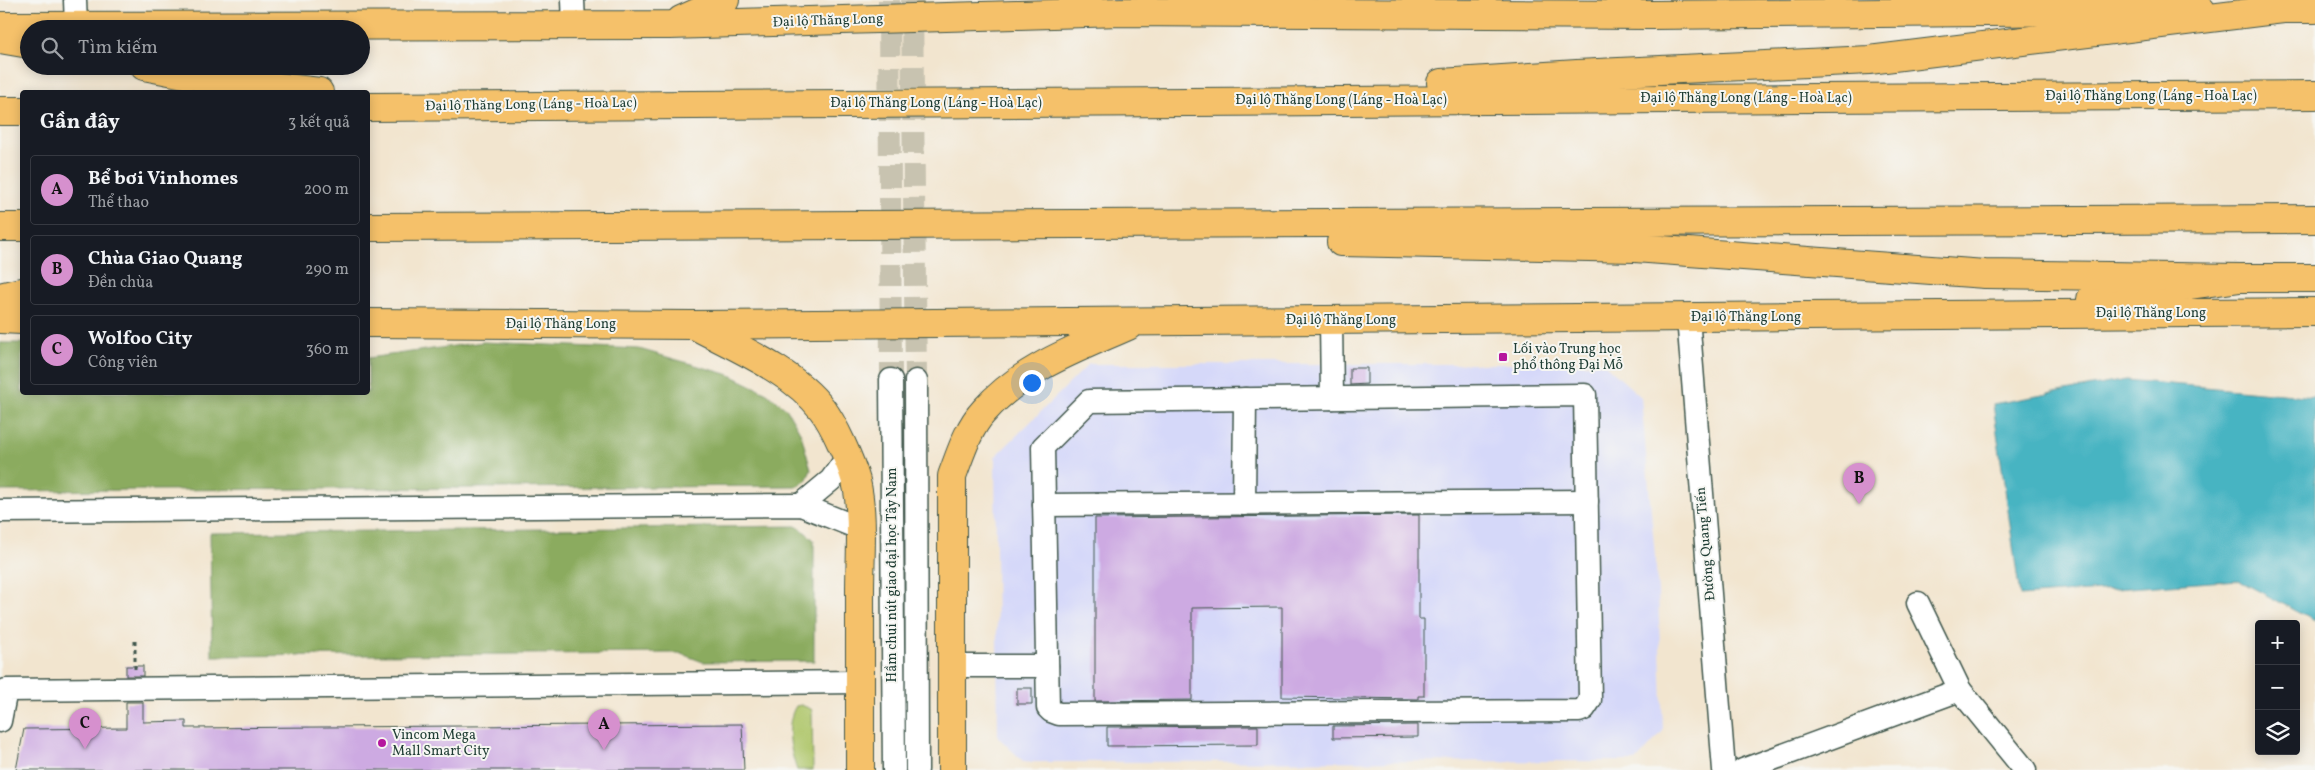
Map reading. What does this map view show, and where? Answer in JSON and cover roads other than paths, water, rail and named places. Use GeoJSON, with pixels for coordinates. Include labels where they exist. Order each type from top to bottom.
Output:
{"type":"FeatureCollection","features":[{"type":"Feature","properties":{"kind":"main road"},"geometry":{"type":"LineString","coordinates":[[670,25],[725,0]]}},
{"type":"Feature","properties":{"kind":"main road"},"geometry":{"type":"LineString","coordinates":[[1096,0],[1122,12]]}},
{"type":"Feature","properties":{"kind":"main road","name":"Đại lộ Thăng Long"},"geometry":{"type":"LineString","coordinates":[[35,20],[75,13],[573,13],[670,25],[1122,12],[1485,7],[1651,15],[2315,9]]}},
{"type":"Feature","properties":{"kind":"main road"},"geometry":{"type":"LineString","coordinates":[[1052,102],[1195,85],[1437,83],[1576,74],[1869,60],[2283,9]]}},
{"type":"Feature","properties":{"kind":"main road","name":"Đại lộ Thăng Long"},"geometry":{"type":"LineString","coordinates":[[0,26],[20,23]]}},
{"type":"Feature","properties":{"kind":"main road"},"geometry":{"type":"LineString","coordinates":[[0,39],[20,42]]}},
{"type":"Feature","properties":{"kind":"main road"},"geometry":{"type":"LineString","coordinates":[[190,75],[303,90]]}},
{"type":"Feature","properties":{"kind":"main road"},"geometry":{"type":"LineString","coordinates":[[370,93],[506,88],[655,104]]}},
{"type":"Feature","properties":{"kind":"main road","name":"Đại lộ Thăng Long (Láng - Hoà Lạc)"},"geometry":{"type":"LineString","coordinates":[[370,107],[2315,95]]}},
{"type":"Feature","properties":{"kind":"main road"},"geometry":{"type":"LineString","coordinates":[[0,111],[20,111]]}},
{"type":"Feature","properties":{"kind":"main road"},"geometry":{"type":"LineString","coordinates":[[370,227],[2315,219]]}},
{"type":"Feature","properties":{"kind":"main road"},"geometry":{"type":"LineString","coordinates":[[985,225],[1234,240],[1635,248],[1985,274],[2315,278]]}},
{"type":"Feature","properties":{"kind":"main road"},"geometry":{"type":"LineString","coordinates":[[370,244],[663,243],[786,226]]}},
{"type":"Feature","properties":{"kind":"main road"},"geometry":{"type":"LineString","coordinates":[[0,227],[20,227]]}},
{"type":"Feature","properties":{"kind":"main road"},"geometry":{"type":"LineString","coordinates":[[1991,313],[2240,278]]}},
{"type":"Feature","properties":{"kind":"main road"},"geometry":{"type":"LineString","coordinates":[[0,297],[20,292]]}},
{"type":"Feature","properties":{"kind":"main road","name":"Đại lộ Thăng Long"},"geometry":{"type":"LineString","coordinates":[[370,323],[692,325],[1688,318],[1991,313],[2315,312]]}},
{"type":"Feature","properties":{"kind":"main road"},"geometry":{"type":"LineString","coordinates":[[0,320],[20,320]]}},
{"type":"Feature","properties":{"kind":"main road"},"geometry":{"type":"LineString","coordinates":[[952,770],[952,476],[964,445],[983,412],[1016,382],[1043,363],[1140,321]]}},
{"type":"Feature","properties":{"kind":"main road"},"geometry":{"type":"LineString","coordinates":[[692,325],[756,357],[796,384],[823,409],[856,482],[861,529],[860,770]]}},
{"type":"Feature","properties":{"kind":"street","name":"Đường Quang Tiến"},"geometry":{"type":"LineString","coordinates":[[1688,318],[1724,770]]}},
{"type":"Feature","properties":{"kind":"street"},"geometry":{"type":"LineString","coordinates":[[1331,320],[1332,398]]}},
{"type":"Feature","properties":{"kind":"street","name":"Hầm chui nút giao đại học Tây Nam"},"geometry":{"type":"LineString","coordinates":[[891,380],[894,770]]}},
{"type":"Feature","properties":{"kind":"street","name":"Hầm chui nút giao đại học Tây Nam"},"geometry":{"type":"LineString","coordinates":[[916,381],[917,770]]}},
{"type":"Feature","properties":{"kind":"street"},"geometry":{"type":"LineString","coordinates":[[1585,395],[1590,700],[1584,709],[1579,711],[1059,714],[1051,711],[1048,708],[1043,447],[1089,401],[1245,399],[1585,395]]}},
{"type":"Feature","properties":{"kind":"street"},"geometry":{"type":"LineString","coordinates":[[1244,504],[1245,399]]}},
{"type":"Feature","properties":{"kind":"street"},"geometry":{"type":"LineString","coordinates":[[801,505],[831,480],[846,459]]}},
{"type":"Feature","properties":{"kind":"street"},"geometry":{"type":"LineString","coordinates":[[1044,505],[1587,500]]}},
{"type":"Feature","properties":{"kind":"street"},"geometry":{"type":"LineString","coordinates":[[0,511],[801,505],[861,529]]}},
{"type":"Feature","properties":{"kind":"street"},"geometry":{"type":"LineString","coordinates":[[1918,603],[1960,690],[2025,770]]}},
{"type":"Feature","properties":{"kind":"street"},"geometry":{"type":"LineString","coordinates":[[952,666],[1047,666]]}},
{"type":"Feature","properties":{"kind":"street"},"geometry":{"type":"LineString","coordinates":[[0,720],[3,689],[860,682]]}},
{"type":"Feature","properties":{"kind":"street"},"geometry":{"type":"LineString","coordinates":[[1743,770],[1960,690]]}},
{"type":"Feature","properties":{"kind":"water"},"geometry":{"type":"Polygon","coordinates":[[[2126,380],[2315,397],[2315,621],[2238,580],[2020,596],[1993,404],[2126,380]]]}},
{"type":"Feature","properties":{"kind":"tunnel"},"geometry":{"type":"LineString","coordinates":[[889,0],[891,380]]}},
{"type":"Feature","properties":{"kind":"tunnel"},"geometry":{"type":"LineString","coordinates":[[912,0],[916,381]]}},
{"type":"Feature","properties":{"kind":"place","name":"Lối vào Trung học phổ thông Đại Mỗ"},"geometry":{"type":"Point","coordinates":[1503,357]}},
{"type":"Feature","properties":{"kind":"place","name":"Chùa Giao Quang"},"geometry":{"type":"Point","coordinates":[1859,504]}},
{"type":"Feature","properties":{"kind":"place","name":"Vincom Mega Mall Smart City"},"geometry":{"type":"Point","coordinates":[382,743]}},
{"type":"Feature","properties":{"kind":"place","name":"Wolfoo City"},"geometry":{"type":"Point","coordinates":[85,749]}},
{"type":"Feature","properties":{"kind":"place","name":"Bể bơi Vinhomes"},"geometry":{"type":"Point","coordinates":[604,750]}}]}
